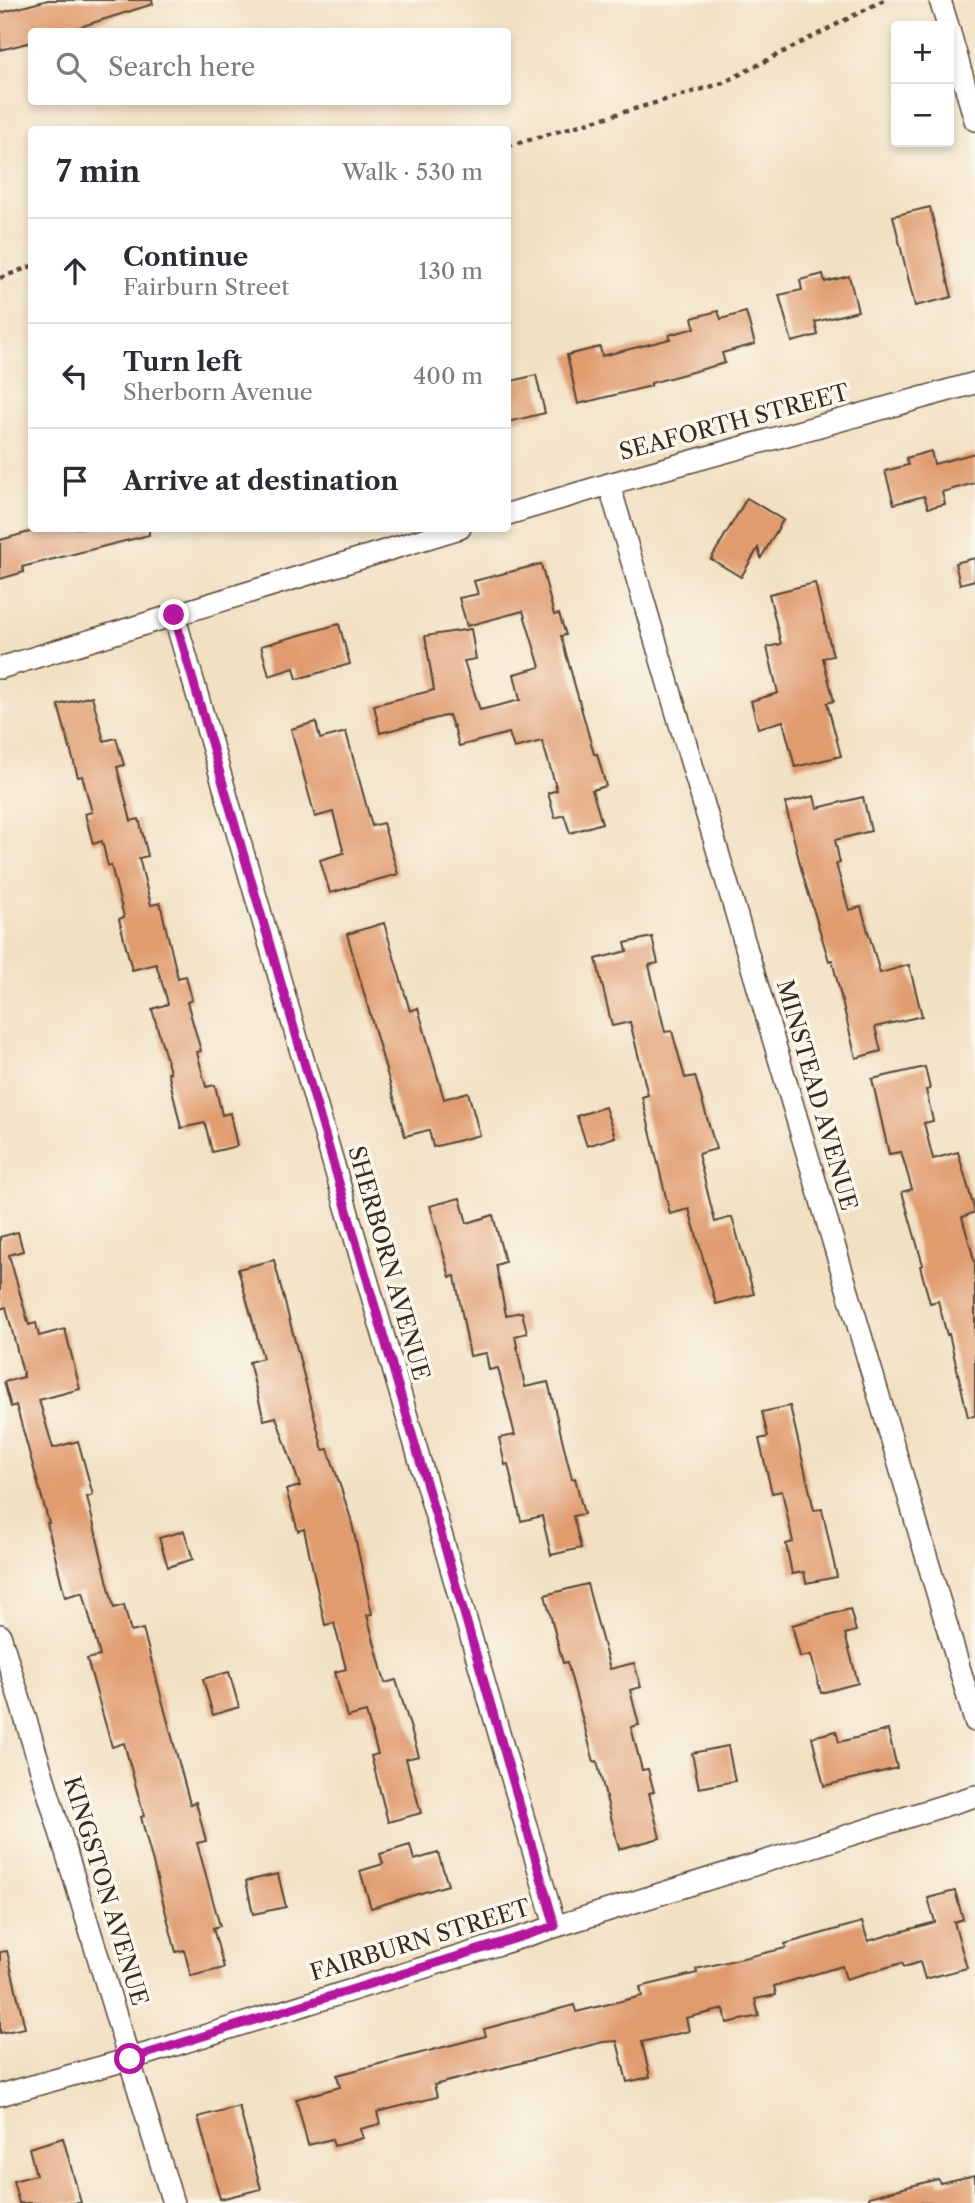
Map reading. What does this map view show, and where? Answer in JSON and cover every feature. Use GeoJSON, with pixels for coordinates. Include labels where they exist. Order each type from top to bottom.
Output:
{"type":"FeatureCollection","features":[{"type":"Feature","properties":{"kind":"street"},"geometry":{"type":"LineString","coordinates":[[940,0],[946,21]]}},
{"type":"Feature","properties":{"kind":"street"},"geometry":{"type":"LineString","coordinates":[[954,48],[975,120]]}},
{"type":"Feature","properties":{"kind":"street","name":"SEAFORTH STREET"},"geometry":{"type":"LineString","coordinates":[[511,513],[975,383]]}},
{"type":"Feature","properties":{"kind":"street","name":"MINSTEAD AVENUE"},"geometry":{"type":"LineString","coordinates":[[609,484],[975,1721]]}},
{"type":"Feature","properties":{"kind":"street"},"geometry":{"type":"LineString","coordinates":[[0,668],[447,532]]}},
{"type":"Feature","properties":{"kind":"street","name":"SHERBORN AVENUE"},"geometry":{"type":"LineString","coordinates":[[174,615],[555,1926]]}},
{"type":"Feature","properties":{"kind":"street","name":"KINGSTON AVENUE"},"geometry":{"type":"LineString","coordinates":[[0,1635],[173,2203]]}},
{"type":"Feature","properties":{"kind":"street","name":"FAIRBURN STREET"},"geometry":{"type":"LineString","coordinates":[[0,2095],[130,2059],[975,1796]]}},
{"type":"Feature","properties":{"kind":"path"},"geometry":{"type":"LineString","coordinates":[[511,145],[723,83],[884,0]]}},
{"type":"Feature","properties":{"kind":"path"},"geometry":{"type":"LineString","coordinates":[[0,278],[28,268]]}},
{"type":"Feature","properties":{"kind":"building"},"geometry":{"type":"Polygon","coordinates":[[[48,0],[152,0],[153,4],[77,28],[28,28],[28,43],[0,50],[0,13],[48,0]]]}},
{"type":"Feature","properties":{"kind":"building"},"geometry":{"type":"Polygon","coordinates":[[[930,207],[952,297],[915,306],[893,216],[930,207]]]}},
{"type":"Feature","properties":{"kind":"building"},"geometry":{"type":"Polygon","coordinates":[[[823,274],[825,282],[849,276],[858,311],[815,322],[818,335],[792,342],[779,295],[802,290],[800,280],[823,274]]]}},
{"type":"Feature","properties":{"kind":"building"},"geometry":{"type":"Polygon","coordinates":[[[718,311],[721,319],[746,312],[755,344],[722,353],[725,363],[651,383],[651,386],[578,404],[567,355],[600,347],[602,356],[670,339],[669,335],[695,328],[692,318],[718,311]]]}},
{"type":"Feature","properties":{"kind":"building"},"geometry":{"type":"Polygon","coordinates":[[[536,375],[545,413],[511,421],[511,381],[536,375]]]}},
{"type":"Feature","properties":{"kind":"building"},"geometry":{"type":"Polygon","coordinates":[[[931,451],[934,464],[975,453],[975,483],[942,492],[945,504],[928,508],[924,496],[894,504],[885,471],[908,465],[906,458],[931,451]]]}},
{"type":"Feature","properties":{"kind":"building"},"geometry":{"type":"Polygon","coordinates":[[[747,498],[783,520],[761,558],[758,548],[741,577],[711,559],[747,498]]]}},
{"type":"Feature","properties":{"kind":"building"},"geometry":{"type":"Polygon","coordinates":[[[29,532],[149,532],[149,535],[22,567],[24,572],[0,579],[0,540],[29,532]]]}},
{"type":"Feature","properties":{"kind":"building"},"geometry":{"type":"Polygon","coordinates":[[[975,558],[975,580],[960,584],[955,563],[975,558]]]}},
{"type":"Feature","properties":{"kind":"building"},"geometry":{"type":"Polygon","coordinates":[[[541,564],[554,615],[559,614],[566,635],[561,636],[594,754],[597,754],[606,786],[592,790],[602,823],[570,833],[564,815],[555,818],[548,793],[557,790],[542,741],[514,748],[509,733],[459,746],[449,715],[380,733],[374,705],[434,690],[425,636],[471,629],[476,659],[464,661],[480,710],[520,700],[514,674],[540,667],[523,611],[467,626],[459,598],[478,594],[474,581],[541,564]]]}},
{"type":"Feature","properties":{"kind":"building"},"geometry":{"type":"Polygon","coordinates":[[[815,583],[833,656],[823,658],[834,701],[827,703],[841,756],[795,767],[783,721],[758,728],[751,701],[778,693],[767,647],[781,644],[769,594],[815,583]]]}},
{"type":"Feature","properties":{"kind":"building"},"geometry":{"type":"Polygon","coordinates":[[[339,624],[350,664],[297,679],[294,668],[269,676],[261,646],[339,624]]]}},
{"type":"Feature","properties":{"kind":"building"},"geometry":{"type":"Polygon","coordinates":[[[92,696],[104,741],[116,738],[124,765],[117,767],[131,821],[139,819],[148,856],[139,858],[151,905],[160,903],[178,978],[186,976],[192,1000],[187,1002],[201,1051],[197,1052],[206,1087],[215,1085],[222,1115],[230,1113],[237,1146],[212,1152],[205,1123],[181,1128],[170,1072],[152,1009],[168,1004],[166,996],[156,964],[132,970],[119,919],[124,917],[111,865],[108,866],[102,841],[93,844],[85,814],[92,812],[82,776],[78,777],[58,705],[92,696]]]}},
{"type":"Feature","properties":{"kind":"building"},"geometry":{"type":"Polygon","coordinates":[[[316,722],[320,739],[346,732],[372,826],[383,823],[398,874],[330,893],[320,860],[344,853],[333,812],[315,817],[291,729],[316,722]]]}},
{"type":"Feature","properties":{"kind":"building"},"geometry":{"type":"Polygon","coordinates":[[[814,796],[817,808],[863,797],[871,831],[835,840],[840,863],[836,864],[849,910],[861,907],[880,973],[909,965],[922,1016],[875,1027],[881,1051],[856,1058],[832,960],[829,961],[802,872],[785,803],[814,796]]]}},
{"type":"Feature","properties":{"kind":"building"},"geometry":{"type":"Polygon","coordinates":[[[384,923],[410,1011],[418,1008],[444,1099],[468,1092],[480,1135],[433,1147],[429,1130],[405,1136],[347,934],[384,923]]]}},
{"type":"Feature","properties":{"kind":"building"},"geometry":{"type":"Polygon","coordinates":[[[652,937],[658,963],[649,965],[665,1032],[672,1031],[685,1078],[695,1076],[716,1149],[698,1154],[715,1222],[732,1217],[754,1294],[716,1304],[689,1209],[670,1214],[642,1097],[648,1095],[630,1022],[612,1026],[596,959],[627,951],[625,943],[652,937]]]}},
{"type":"Feature","properties":{"kind":"building"},"geometry":{"type":"Polygon","coordinates":[[[925,1067],[930,1089],[926,1090],[933,1121],[924,1123],[933,1159],[958,1152],[975,1212],[962,1217],[975,1263],[975,1416],[968,1417],[949,1334],[947,1335],[938,1301],[930,1303],[920,1266],[923,1265],[902,1192],[912,1189],[901,1152],[889,1154],[872,1079],[925,1067]]]}},
{"type":"Feature","properties":{"kind":"building"},"geometry":{"type":"Polygon","coordinates":[[[605,1107],[615,1137],[587,1146],[577,1116],[605,1107]]]}},
{"type":"Feature","properties":{"kind":"building"},"geometry":{"type":"Polygon","coordinates":[[[460,1198],[467,1223],[493,1215],[505,1262],[496,1265],[506,1315],[522,1312],[527,1333],[515,1336],[525,1387],[548,1382],[572,1479],[575,1478],[584,1514],[573,1516],[581,1548],[551,1555],[542,1516],[521,1521],[499,1438],[515,1435],[498,1368],[489,1370],[486,1353],[470,1356],[455,1276],[450,1277],[430,1206],[460,1198]]]}},
{"type":"Feature","properties":{"kind":"building"},"geometry":{"type":"Polygon","coordinates":[[[18,1232],[23,1251],[9,1255],[29,1325],[36,1323],[39,1336],[65,1329],[80,1389],[39,1400],[53,1448],[78,1441],[93,1495],[87,1497],[114,1608],[124,1605],[131,1632],[143,1629],[190,1804],[196,1802],[206,1841],[197,1843],[220,1926],[213,1928],[224,1968],[191,1976],[184,1950],[176,1952],[124,1743],[112,1747],[87,1659],[100,1656],[83,1592],[65,1597],[49,1523],[16,1405],[11,1407],[4,1382],[24,1377],[6,1307],[0,1309],[0,1237],[18,1232]]]}},
{"type":"Feature","properties":{"kind":"building"},"geometry":{"type":"Polygon","coordinates":[[[274,1260],[323,1450],[328,1449],[351,1519],[372,1614],[367,1615],[385,1683],[396,1680],[419,1756],[406,1759],[421,1813],[388,1822],[371,1756],[378,1754],[366,1712],[347,1717],[335,1672],[346,1669],[334,1623],[325,1625],[304,1529],[298,1531],[286,1490],[300,1486],[276,1417],[264,1420],[249,1362],[263,1358],[238,1269],[274,1260]]]}},
{"type":"Feature","properties":{"kind":"building"},"geometry":{"type":"Polygon","coordinates":[[[790,1406],[814,1510],[822,1509],[837,1577],[806,1583],[804,1572],[792,1574],[786,1544],[793,1542],[782,1491],[772,1493],[759,1439],[768,1437],[762,1412],[790,1406]]]}},
{"type":"Feature","properties":{"kind":"building"},"geometry":{"type":"Polygon","coordinates":[[[184,1531],[193,1559],[168,1567],[159,1538],[184,1531]]]}},
{"type":"Feature","properties":{"kind":"building"},"geometry":{"type":"Polygon","coordinates":[[[587,1584],[610,1669],[634,1663],[641,1687],[630,1690],[639,1725],[631,1727],[642,1770],[648,1769],[654,1792],[649,1793],[660,1838],[619,1849],[597,1761],[594,1762],[567,1662],[563,1663],[545,1595],[587,1584]]]}},
{"type":"Feature","properties":{"kind":"building"},"geometry":{"type":"Polygon","coordinates":[[[850,1609],[856,1631],[845,1634],[858,1683],[821,1693],[811,1655],[800,1657],[792,1625],[850,1609]]]}},
{"type":"Feature","properties":{"kind":"building"},"geometry":{"type":"Polygon","coordinates":[[[229,1672],[239,1707],[213,1715],[203,1679],[229,1672]]]}},
{"type":"Feature","properties":{"kind":"building"},"geometry":{"type":"Polygon","coordinates":[[[888,1730],[897,1768],[824,1786],[812,1737],[836,1731],[839,1742],[888,1730]]]}},
{"type":"Feature","properties":{"kind":"building"},"geometry":{"type":"Polygon","coordinates":[[[728,1746],[735,1781],[699,1788],[692,1753],[728,1746]]]}},
{"type":"Feature","properties":{"kind":"building"},"geometry":{"type":"Polygon","coordinates":[[[410,1845],[414,1860],[438,1853],[448,1885],[371,1908],[360,1871],[383,1864],[380,1854],[410,1845]]]}},
{"type":"Feature","properties":{"kind":"building"},"geometry":{"type":"Polygon","coordinates":[[[278,1874],[286,1907],[253,1914],[246,1881],[278,1874]]]}},
{"type":"Feature","properties":{"kind":"building"},"geometry":{"type":"Polygon","coordinates":[[[955,1891],[963,1919],[954,1922],[967,1968],[925,1979],[920,1962],[904,1967],[902,1963],[846,1979],[842,1966],[774,1986],[776,1995],[755,1999],[759,2016],[727,2023],[724,2009],[686,2018],[689,2031],[642,2042],[650,2077],[627,2082],[617,2041],[603,2042],[434,2085],[437,2097],[377,2112],[380,2124],[360,2129],[363,2138],[334,2146],[332,2139],[308,2145],[296,2099],[340,2087],[337,2075],[486,2036],[484,2029],[574,2005],[576,2012],[642,1996],[640,1987],[697,1973],[696,1969],[786,1948],[785,1944],[862,1922],[868,1941],[935,1922],[928,1898],[955,1891]]]}},
{"type":"Feature","properties":{"kind":"building"},"geometry":{"type":"Polygon","coordinates":[[[7,1951],[25,2028],[0,2033],[0,1952],[7,1951]]]}},
{"type":"Feature","properties":{"kind":"building"},"geometry":{"type":"Polygon","coordinates":[[[239,2106],[261,2189],[220,2199],[198,2117],[239,2106]]]}},
{"type":"Feature","properties":{"kind":"building"},"geometry":{"type":"Polygon","coordinates":[[[63,2138],[81,2203],[19,2203],[13,2181],[36,2175],[29,2148],[63,2138]]]}},
{"type":"Feature","properties":{"kind":"building"},"geometry":{"type":"Polygon","coordinates":[[[975,2175],[975,2203],[870,2203],[869,2197],[938,2179],[940,2183],[975,2175]]]}},
{"type":"Feature","properties":{"kind":"route"},"geometry":{"type":"LineString","coordinates":[[130,2059],[555,1926],[174,615]]}}]}
